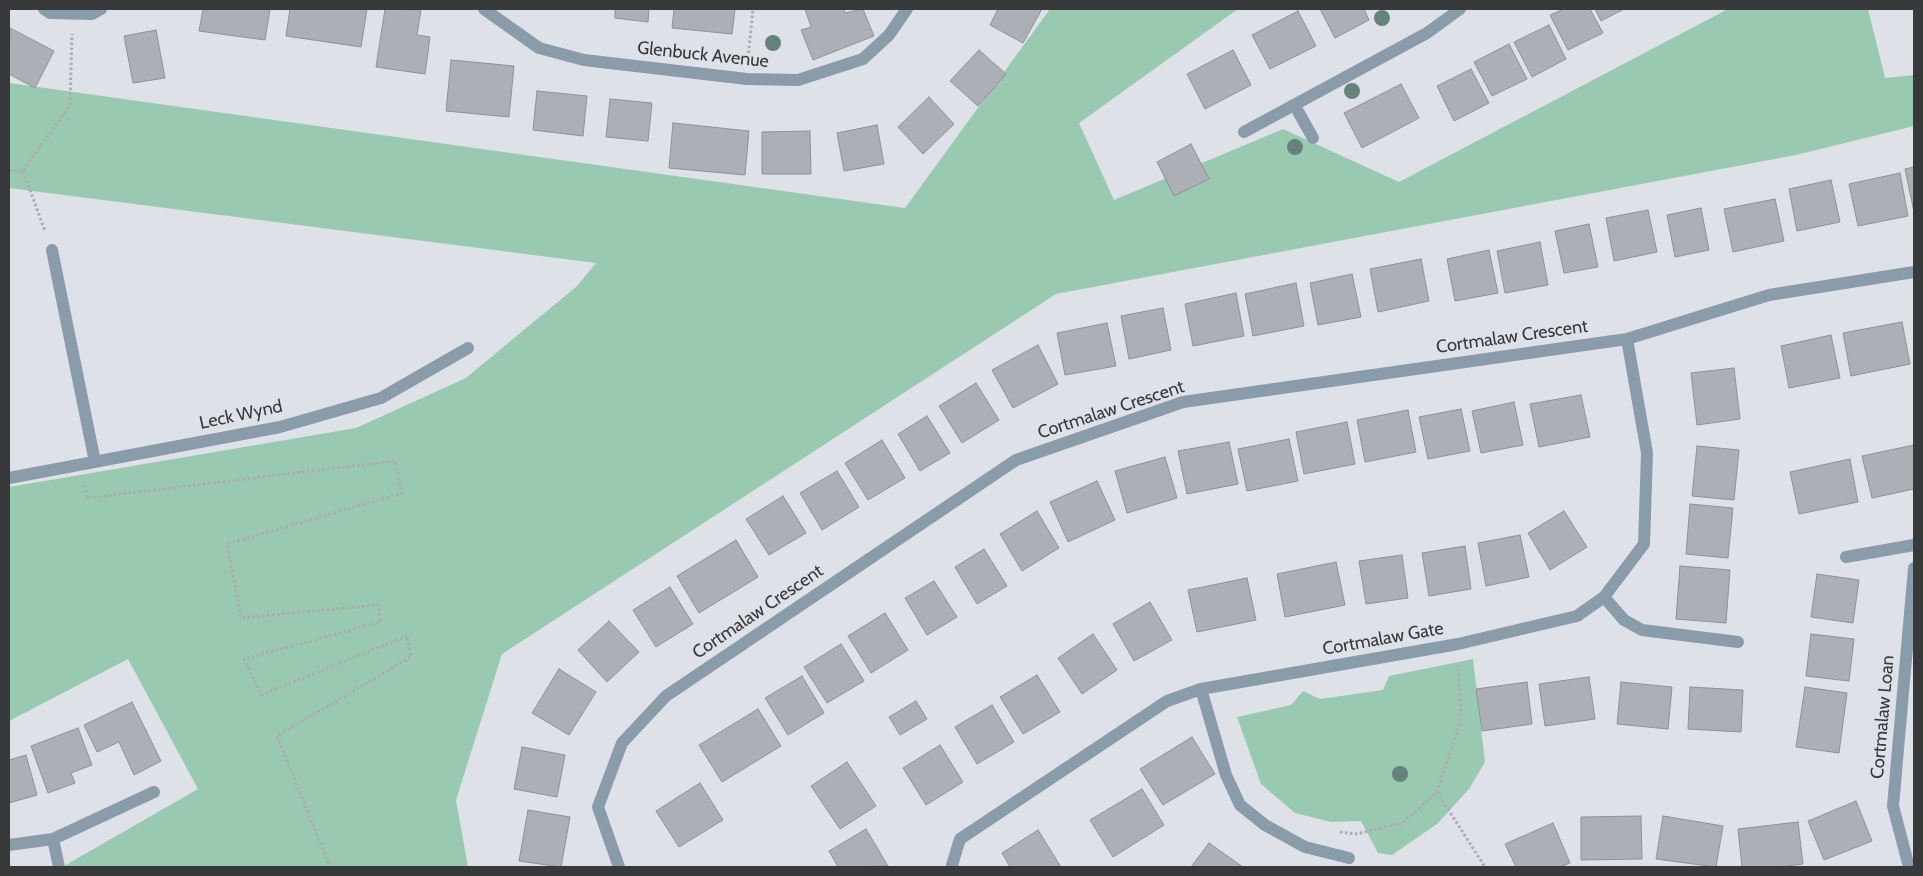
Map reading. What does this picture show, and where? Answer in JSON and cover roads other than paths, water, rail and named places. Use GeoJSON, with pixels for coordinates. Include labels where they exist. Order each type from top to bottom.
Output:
{"type":"FeatureCollection","features":[{"type":"Feature","properties":{"kind":"street"},"geometry":{"type":"LineString","coordinates":[[44,9],[50,13],[92,14],[101,9]]}},
{"type":"Feature","properties":{"kind":"street","name":"Glenbuck Avenue"},"geometry":{"type":"LineString","coordinates":[[484,9],[539,48],[584,60],[747,79],[798,80],[863,59],[889,35],[907,9]]}},
{"type":"Feature","properties":{"kind":"street"},"geometry":{"type":"LineString","coordinates":[[1244,132],[1295,106],[1427,32],[1460,9]]}},
{"type":"Feature","properties":{"kind":"street"},"geometry":{"type":"LineString","coordinates":[[1295,106],[1313,138]]}},
{"type":"Feature","properties":{"kind":"street"},"geometry":{"type":"LineString","coordinates":[[52,250],[95,462]]}},
{"type":"Feature","properties":{"kind":"street","name":"Cortmalaw Crescent"},"geometry":{"type":"LineString","coordinates":[[619,867],[598,807],[622,743],[666,696],[1016,460],[1183,402],[1627,339],[1769,295],[1914,272]]}},
{"type":"Feature","properties":{"kind":"street","name":"Cortmalaw Gate"},"geometry":{"type":"LineString","coordinates":[[953,867],[960,839],[1167,701],[1200,689],[1458,644],[1577,616],[1604,597],[1644,544],[1646,453],[1627,339]]}},
{"type":"Feature","properties":{"kind":"street","name":"Leck Wynd"},"geometry":{"type":"LineString","coordinates":[[9,478],[280,426],[381,398],[468,348]]}},
{"type":"Feature","properties":{"kind":"street"},"geometry":{"type":"LineString","coordinates":[[1846,557],[1914,545]]}},
{"type":"Feature","properties":{"kind":"street","name":"Cortmalaw Loan"},"geometry":{"type":"LineString","coordinates":[[1909,867],[1893,806],[1914,568]]}},
{"type":"Feature","properties":{"kind":"street"},"geometry":{"type":"LineString","coordinates":[[1604,597],[1624,620],[1642,630],[1738,642]]}},
{"type":"Feature","properties":{"kind":"street"},"geometry":{"type":"LineString","coordinates":[[1200,689],[1226,775],[1240,805],[1265,825],[1305,847],[1349,858]]}},
{"type":"Feature","properties":{"kind":"street"},"geometry":{"type":"LineString","coordinates":[[9,845],[53,839],[154,792]]}},
{"type":"Feature","properties":{"kind":"street"},"geometry":{"type":"LineString","coordinates":[[53,839],[59,867]]}}]}
